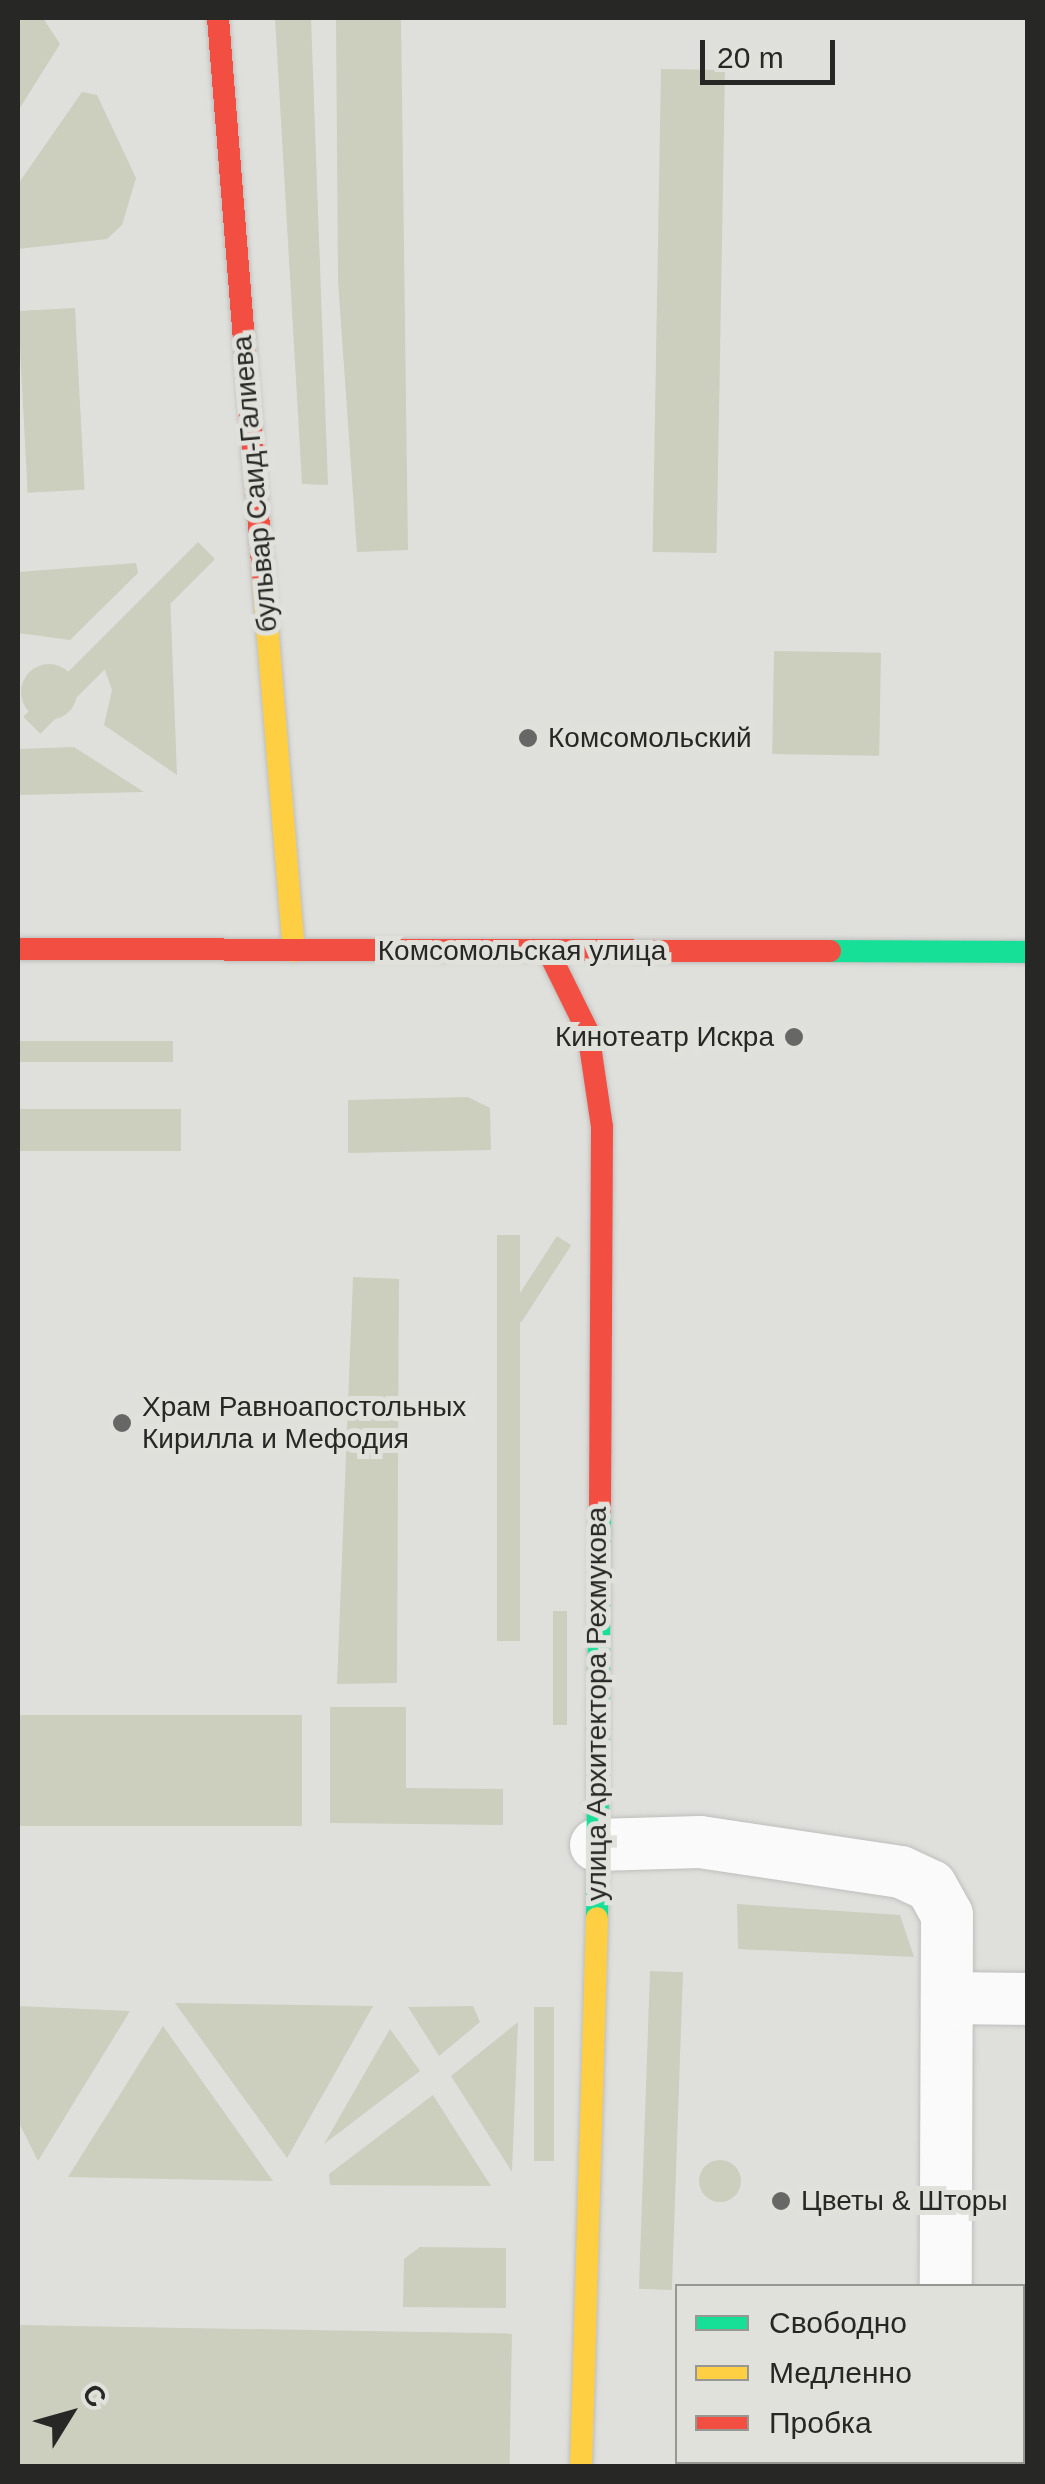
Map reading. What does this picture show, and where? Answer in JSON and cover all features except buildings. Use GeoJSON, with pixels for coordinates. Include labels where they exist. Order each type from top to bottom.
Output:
{"type":"FeatureCollection","features":[{"type":"Feature","properties":{"kind":"street","name":"бульвар Саид-Галиева"},"geometry":{"type":"LineString","coordinates":[[218,18],[294,951]]}},
{"type":"Feature","properties":{"kind":"street","name":"Комсомольская улица"},"geometry":{"type":"LineString","coordinates":[[18,949],[1028,952]]}},
{"type":"Feature","properties":{"kind":"street","name":"улица Архитектора Рехмукова"},"geometry":{"type":"LineString","coordinates":[[548,951],[588,1032],[602,1127],[596,1845],[582,2466]]}},
{"type":"Feature","properties":{"kind":"street"},"geometry":{"type":"LineString","coordinates":[[596,1845],[700,1842],[902,1872],[931,1886],[947,1915],[946,2284]]}},
{"type":"Feature","properties":{"kind":"street"},"geometry":{"type":"LineString","coordinates":[[949,1998],[1028,1998]]}},
{"type":"Feature","properties":{"kind":"green space"},"geometry":{"type":"Polygon","coordinates":[[[18,18],[43,18],[60,44],[18,111],[18,18]]]}},
{"type":"Feature","properties":{"kind":"green space"},"geometry":{"type":"Polygon","coordinates":[[[275,18],[311,18],[328,485],[302,484],[275,18]]]}},
{"type":"Feature","properties":{"kind":"green space"},"geometry":{"type":"Polygon","coordinates":[[[336,18],[401,18],[408,550],[357,552],[338,281],[336,18]]]}},
{"type":"Feature","properties":{"kind":"green space"},"geometry":{"type":"Polygon","coordinates":[[[661,69],[725,70],[717,553],[653,552],[661,69]]]}},
{"type":"Feature","properties":{"kind":"green space"},"geometry":{"type":"Polygon","coordinates":[[[82,92],[97,95],[136,178],[122,225],[107,239],[18,249],[18,184],[82,92]]]}},
{"type":"Feature","properties":{"kind":"green space"},"geometry":{"type":"Polygon","coordinates":[[[75,308],[85,490],[28,493],[18,311],[75,308]]]}},
{"type":"Feature","properties":{"kind":"green space"},"geometry":{"type":"Polygon","coordinates":[[[198,542],[215,559],[40,734],[23,717],[198,542]]]}},
{"type":"Feature","properties":{"kind":"green space"},"geometry":{"type":"Polygon","coordinates":[[[136,563],[138,573],[70,640],[18,633],[18,572],[136,563]]]}},
{"type":"Feature","properties":{"kind":"green space"},"geometry":{"type":"Polygon","coordinates":[[[158,592],[170,592],[177,775],[104,725],[112,690],[100,656],[158,592]]]}},
{"type":"Feature","properties":{"kind":"green space"},"geometry":{"type":"Polygon","coordinates":[[[774,651],[881,653],[879,756],[772,754],[774,651]]]}},
{"type":"Feature","properties":{"kind":"green space"},"geometry":{"type":"Polygon","coordinates":[[[49,664],[69,672],[77,692],[69,712],[49,720],[29,712],[21,692],[29,672],[49,664]]]}},
{"type":"Feature","properties":{"kind":"green space"},"geometry":{"type":"Polygon","coordinates":[[[74,747],[144,792],[18,795],[18,749],[74,747]]]}},
{"type":"Feature","properties":{"kind":"green space"},"geometry":{"type":"Polygon","coordinates":[[[18,1041],[173,1041],[173,1062],[18,1062],[18,1041]]]}},
{"type":"Feature","properties":{"kind":"green space"},"geometry":{"type":"Polygon","coordinates":[[[468,1097],[490,1108],[491,1150],[348,1153],[348,1100],[468,1097]]]}},
{"type":"Feature","properties":{"kind":"green space"},"geometry":{"type":"Polygon","coordinates":[[[18,1109],[181,1109],[181,1151],[18,1151],[18,1109]]]}},
{"type":"Feature","properties":{"kind":"green space"},"geometry":{"type":"Polygon","coordinates":[[[497,1235],[520,1235],[520,1641],[497,1641],[497,1235]]]}},
{"type":"Feature","properties":{"kind":"green space"},"geometry":{"type":"Polygon","coordinates":[[[557,1236],[571,1245],[521,1322],[507,1313],[557,1236]]]}},
{"type":"Feature","properties":{"kind":"green space"},"geometry":{"type":"Polygon","coordinates":[[[353,1277],[399,1279],[397,1683],[337,1684],[353,1277]]]}},
{"type":"Feature","properties":{"kind":"green space"},"geometry":{"type":"Polygon","coordinates":[[[553,1611],[567,1611],[567,1725],[553,1725],[553,1611]]]}},
{"type":"Feature","properties":{"kind":"green space"},"geometry":{"type":"Polygon","coordinates":[[[330,1707],[406,1707],[406,1788],[503,1789],[503,1825],[330,1823],[330,1707]]]}},
{"type":"Feature","properties":{"kind":"green space"},"geometry":{"type":"Polygon","coordinates":[[[18,1715],[302,1715],[302,1826],[18,1826],[18,1715]]]}},
{"type":"Feature","properties":{"kind":"green space"},"geometry":{"type":"Polygon","coordinates":[[[737,1904],[900,1915],[914,1957],[738,1949],[737,1904]]]}},
{"type":"Feature","properties":{"kind":"green space"},"geometry":{"type":"Polygon","coordinates":[[[650,1971],[683,1972],[672,2290],[639,2289],[650,1971]]]}},
{"type":"Feature","properties":{"kind":"green space"},"geometry":{"type":"Polygon","coordinates":[[[175,2003],[373,2006],[287,2158],[175,2003]]]}},
{"type":"Feature","properties":{"kind":"green space"},"geometry":{"type":"Polygon","coordinates":[[[18,2006],[130,2011],[38,2161],[18,2121],[18,2006]]]}},
{"type":"Feature","properties":{"kind":"green space"},"geometry":{"type":"Polygon","coordinates":[[[473,2006],[480,2022],[439,2056],[408,2007],[473,2006]]]}},
{"type":"Feature","properties":{"kind":"green space"},"geometry":{"type":"Polygon","coordinates":[[[534,2007],[554,2007],[554,2161],[534,2161],[534,2007]]]}},
{"type":"Feature","properties":{"kind":"green space"},"geometry":{"type":"Polygon","coordinates":[[[518,2022],[512,2172],[451,2076],[518,2022]]]}},
{"type":"Feature","properties":{"kind":"green space"},"geometry":{"type":"Polygon","coordinates":[[[163,2026],[273,2181],[68,2177],[163,2026]]]}},
{"type":"Feature","properties":{"kind":"green space"},"geometry":{"type":"Polygon","coordinates":[[[390,2029],[420,2071],[324,2144],[390,2029]]]}},
{"type":"Feature","properties":{"kind":"green space"},"geometry":{"type":"Polygon","coordinates":[[[433,2095],[491,2186],[330,2185],[329,2174],[433,2095]]]}},
{"type":"Feature","properties":{"kind":"green space"},"geometry":{"type":"Polygon","coordinates":[[[720,2160],[735,2166],[741,2181],[735,2196],[720,2202],[705,2196],[699,2181],[705,2166],[720,2160]]]}},
{"type":"Feature","properties":{"kind":"green space"},"geometry":{"type":"Polygon","coordinates":[[[420,2247],[506,2248],[506,2308],[403,2307],[404,2259],[420,2247]]]}},
{"type":"Feature","properties":{"kind":"green space"},"geometry":{"type":"Polygon","coordinates":[[[18,2325],[512,2334],[510,2466],[18,2466],[18,2325]]]}},
{"type":"Feature","properties":{"kind":"traffic: fast"},"geometry":{"type":"LineString","coordinates":[[830,951],[1028,952]]}},
{"type":"Feature","properties":{"kind":"traffic: fast"},"geometry":{"type":"LineString","coordinates":[[597,1918],[600,1510]]}},
{"type":"Feature","properties":{"kind":"traffic: slow"},"geometry":{"type":"LineString","coordinates":[[263,576],[294,951]]}},
{"type":"Feature","properties":{"kind":"traffic: slow"},"geometry":{"type":"LineString","coordinates":[[581,2466],[597,1918]]}},
{"type":"Feature","properties":{"kind":"traffic: jam"},"geometry":{"type":"LineString","coordinates":[[218,18],[263,576]]}},
{"type":"Feature","properties":{"kind":"traffic: jam"},"geometry":{"type":"LineString","coordinates":[[18,949],[830,951]]}},
{"type":"Feature","properties":{"kind":"traffic: jam"},"geometry":{"type":"LineString","coordinates":[[548,951],[588,1032],[602,1127],[600,1510]]}},
{"type":"Feature","properties":{"kind":"place","name":"Комсомольский"},"geometry":{"type":"Point","coordinates":[528,738]}},
{"type":"Feature","properties":{"kind":"place","name":"Кинотеатр Искра"},"geometry":{"type":"Point","coordinates":[794,1037]}},
{"type":"Feature","properties":{"kind":"place","name":"Храм Равноапостольных Кирилла и Мефодия"},"geometry":{"type":"Point","coordinates":[122,1423]}},
{"type":"Feature","properties":{"kind":"place","name":"Цветы & Шторы"},"geometry":{"type":"Point","coordinates":[781,2201]}}]}
